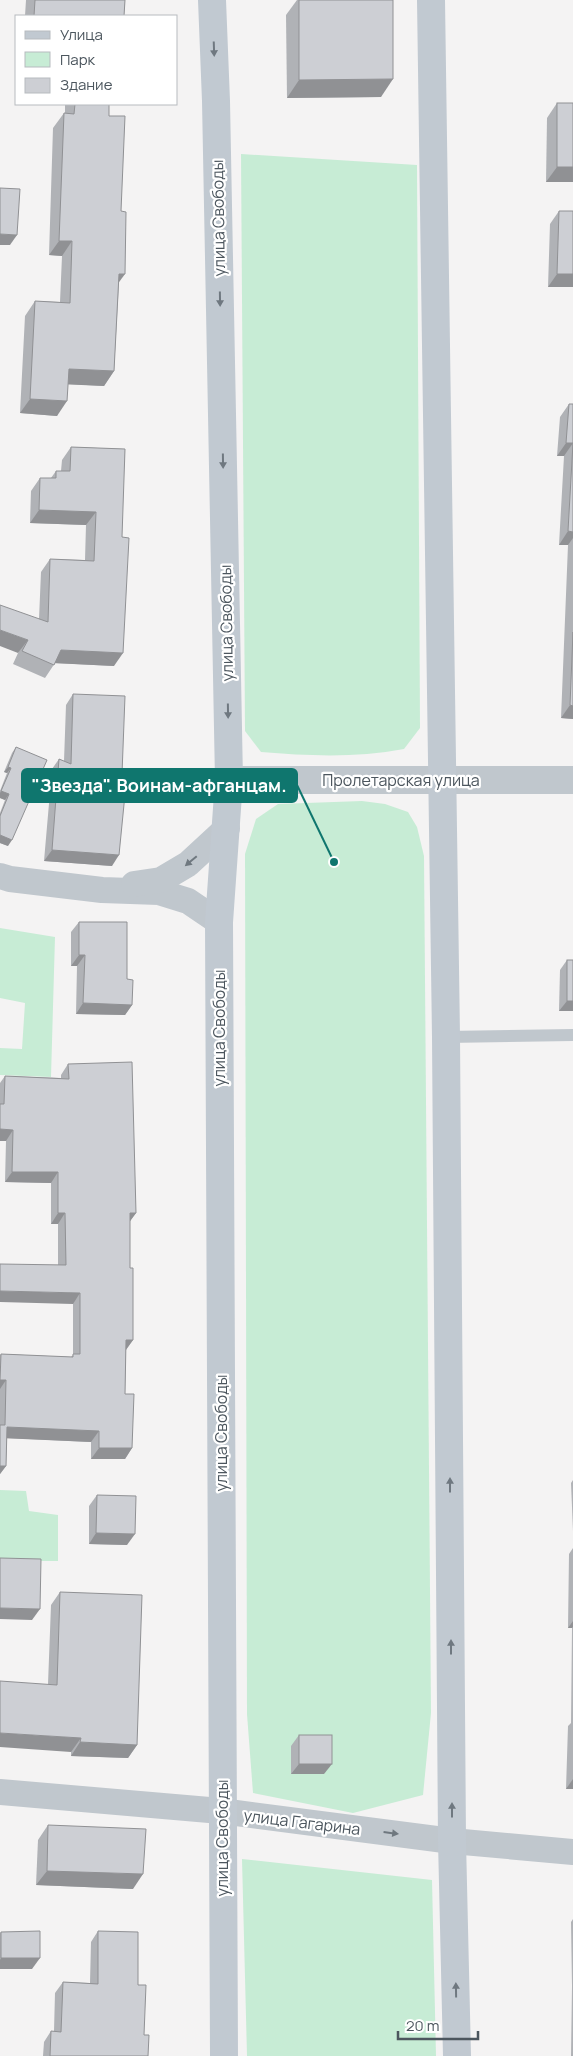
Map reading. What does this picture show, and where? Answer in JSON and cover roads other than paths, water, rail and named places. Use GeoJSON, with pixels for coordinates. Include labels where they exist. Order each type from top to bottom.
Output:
{"type":"FeatureCollection","features":[{"type":"Feature","properties":{"kind":"main road","name":"улица Свободы"},"geometry":{"type":"LineString","coordinates":[[212,0],[216,101],[229,780],[219,922],[224,2056]]}},
{"type":"Feature","properties":{"kind":"main road"},"geometry":{"type":"LineString","coordinates":[[431,0],[446,1037],[452,1841],[457,2056]]}},
{"type":"Feature","properties":{"kind":"street","name":"Пролетарская улица"},"geometry":{"type":"LineString","coordinates":[[229,780],[573,780]]}},
{"type":"Feature","properties":{"kind":"street"},"geometry":{"type":"LineString","coordinates":[[102,890],[161,880],[188,864],[226,828]]}},
{"type":"Feature","properties":{"kind":"street"},"geometry":{"type":"LineString","coordinates":[[0,876],[10,879],[102,890],[159,892],[188,901],[219,922]]}},
{"type":"Feature","properties":{"kind":"street","name":"улица Гагарина"},"geometry":{"type":"LineString","coordinates":[[0,1792],[222,1811],[452,1841],[573,1852]]}},
{"type":"Feature","properties":{"kind":"lane"},"geometry":{"type":"LineString","coordinates":[[446,1037],[573,1035]]}},
{"type":"Feature","properties":{"kind":"place","name":"\"Звезда\". Воинам-афганцам."},"geometry":{"type":"Point","coordinates":[334,862]}}]}
